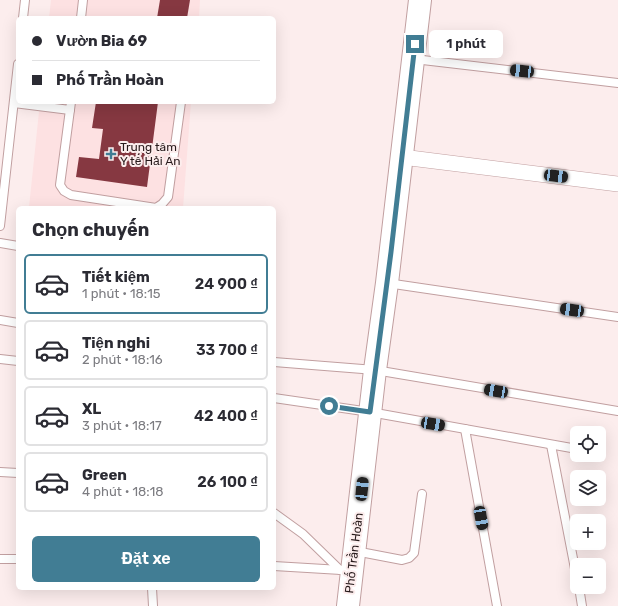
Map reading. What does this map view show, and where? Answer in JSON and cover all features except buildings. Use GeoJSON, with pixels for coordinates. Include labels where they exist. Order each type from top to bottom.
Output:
{"type":"FeatureCollection","features":[{"type":"Feature","properties":{"kind":"street","name":"Phố Trần Hoàn"},"geometry":{"type":"LineString","coordinates":[[348,606],[349,564],[387,283],[420,0]]}},
{"type":"Feature","properties":{"kind":"street"},"geometry":{"type":"LineString","coordinates":[[402,158],[618,184]]}},
{"type":"Feature","properties":{"kind":"lane"},"geometry":{"type":"LineString","coordinates":[[23,16],[25,0]]}},
{"type":"Feature","properties":{"kind":"lane"},"geometry":{"type":"LineString","coordinates":[[81,16],[83,0]]}},
{"type":"Feature","properties":{"kind":"lane"},"geometry":{"type":"LineString","coordinates":[[413,59],[618,83]]}},
{"type":"Feature","properties":{"kind":"lane"},"geometry":{"type":"LineString","coordinates":[[0,226],[16,84]]}},
{"type":"Feature","properties":{"kind":"lane"},"geometry":{"type":"LineString","coordinates":[[33,104],[70,106],[60,185],[64,191],[71,195],[143,206]]}},
{"type":"Feature","properties":{"kind":"lane"},"geometry":{"type":"LineString","coordinates":[[159,206],[168,197],[181,104]]}},
{"type":"Feature","properties":{"kind":"lane"},"geometry":{"type":"LineString","coordinates":[[0,243],[16,246]]}},
{"type":"Feature","properties":{"kind":"lane"},"geometry":{"type":"LineString","coordinates":[[387,283],[618,317]]}},
{"type":"Feature","properties":{"kind":"lane"},"geometry":{"type":"LineString","coordinates":[[0,320],[16,323]]}},
{"type":"Feature","properties":{"kind":"lane"},"geometry":{"type":"LineString","coordinates":[[0,359],[16,361]]}},
{"type":"Feature","properties":{"kind":"lane"},"geometry":{"type":"LineString","coordinates":[[276,362],[375,370],[618,412]]}},
{"type":"Feature","properties":{"kind":"lane"},"geometry":{"type":"LineString","coordinates":[[276,398],[370,412],[570,448]]}},
{"type":"Feature","properties":{"kind":"lane"},"geometry":{"type":"LineString","coordinates":[[465,429],[497,606]]}},
{"type":"Feature","properties":{"kind":"lane"},"geometry":{"type":"LineString","coordinates":[[551,445],[573,558]]}},
{"type":"Feature","properties":{"kind":"lane"},"geometry":{"type":"LineString","coordinates":[[0,472],[16,473]]}},
{"type":"Feature","properties":{"kind":"lane"},"geometry":{"type":"LineString","coordinates":[[276,566],[349,564],[402,560],[409,558],[414,553],[422,494]]}},
{"type":"Feature","properties":{"kind":"lane"},"geometry":{"type":"LineString","coordinates":[[276,514],[349,564]]}},
{"type":"Feature","properties":{"kind":"lane"},"geometry":{"type":"LineString","coordinates":[[0,559],[16,559]]}},
{"type":"Feature","properties":{"kind":"lane"},"geometry":{"type":"LineString","coordinates":[[152,590],[153,606]]}},
{"type":"Feature","properties":{"kind":"lane"},"geometry":{"type":"LineString","coordinates":[[580,594],[582,606]]}},
{"type":"Feature","properties":{"kind":"shaded area"},"geometry":{"type":"Polygon","coordinates":[[[51,0],[200,0],[199,16],[49,16],[51,0]]]}},
{"type":"Feature","properties":{"kind":"shaded area","name":"Trung tâm Y tế Hải An"},"geometry":{"type":"Polygon","coordinates":[[[40,104],[191,104],[183,206],[29,206],[40,104]]]}},
{"type":"Feature","properties":{"kind":"place","name":"Trung tâm Y tế Hải An"},"geometry":{"type":"Point","coordinates":[111,154]}},
{"type":"Feature","properties":{"kind":"route"},"geometry":{"type":"LineString","coordinates":[[329,406],[370,412],[391,252],[415,44]]}}]}
